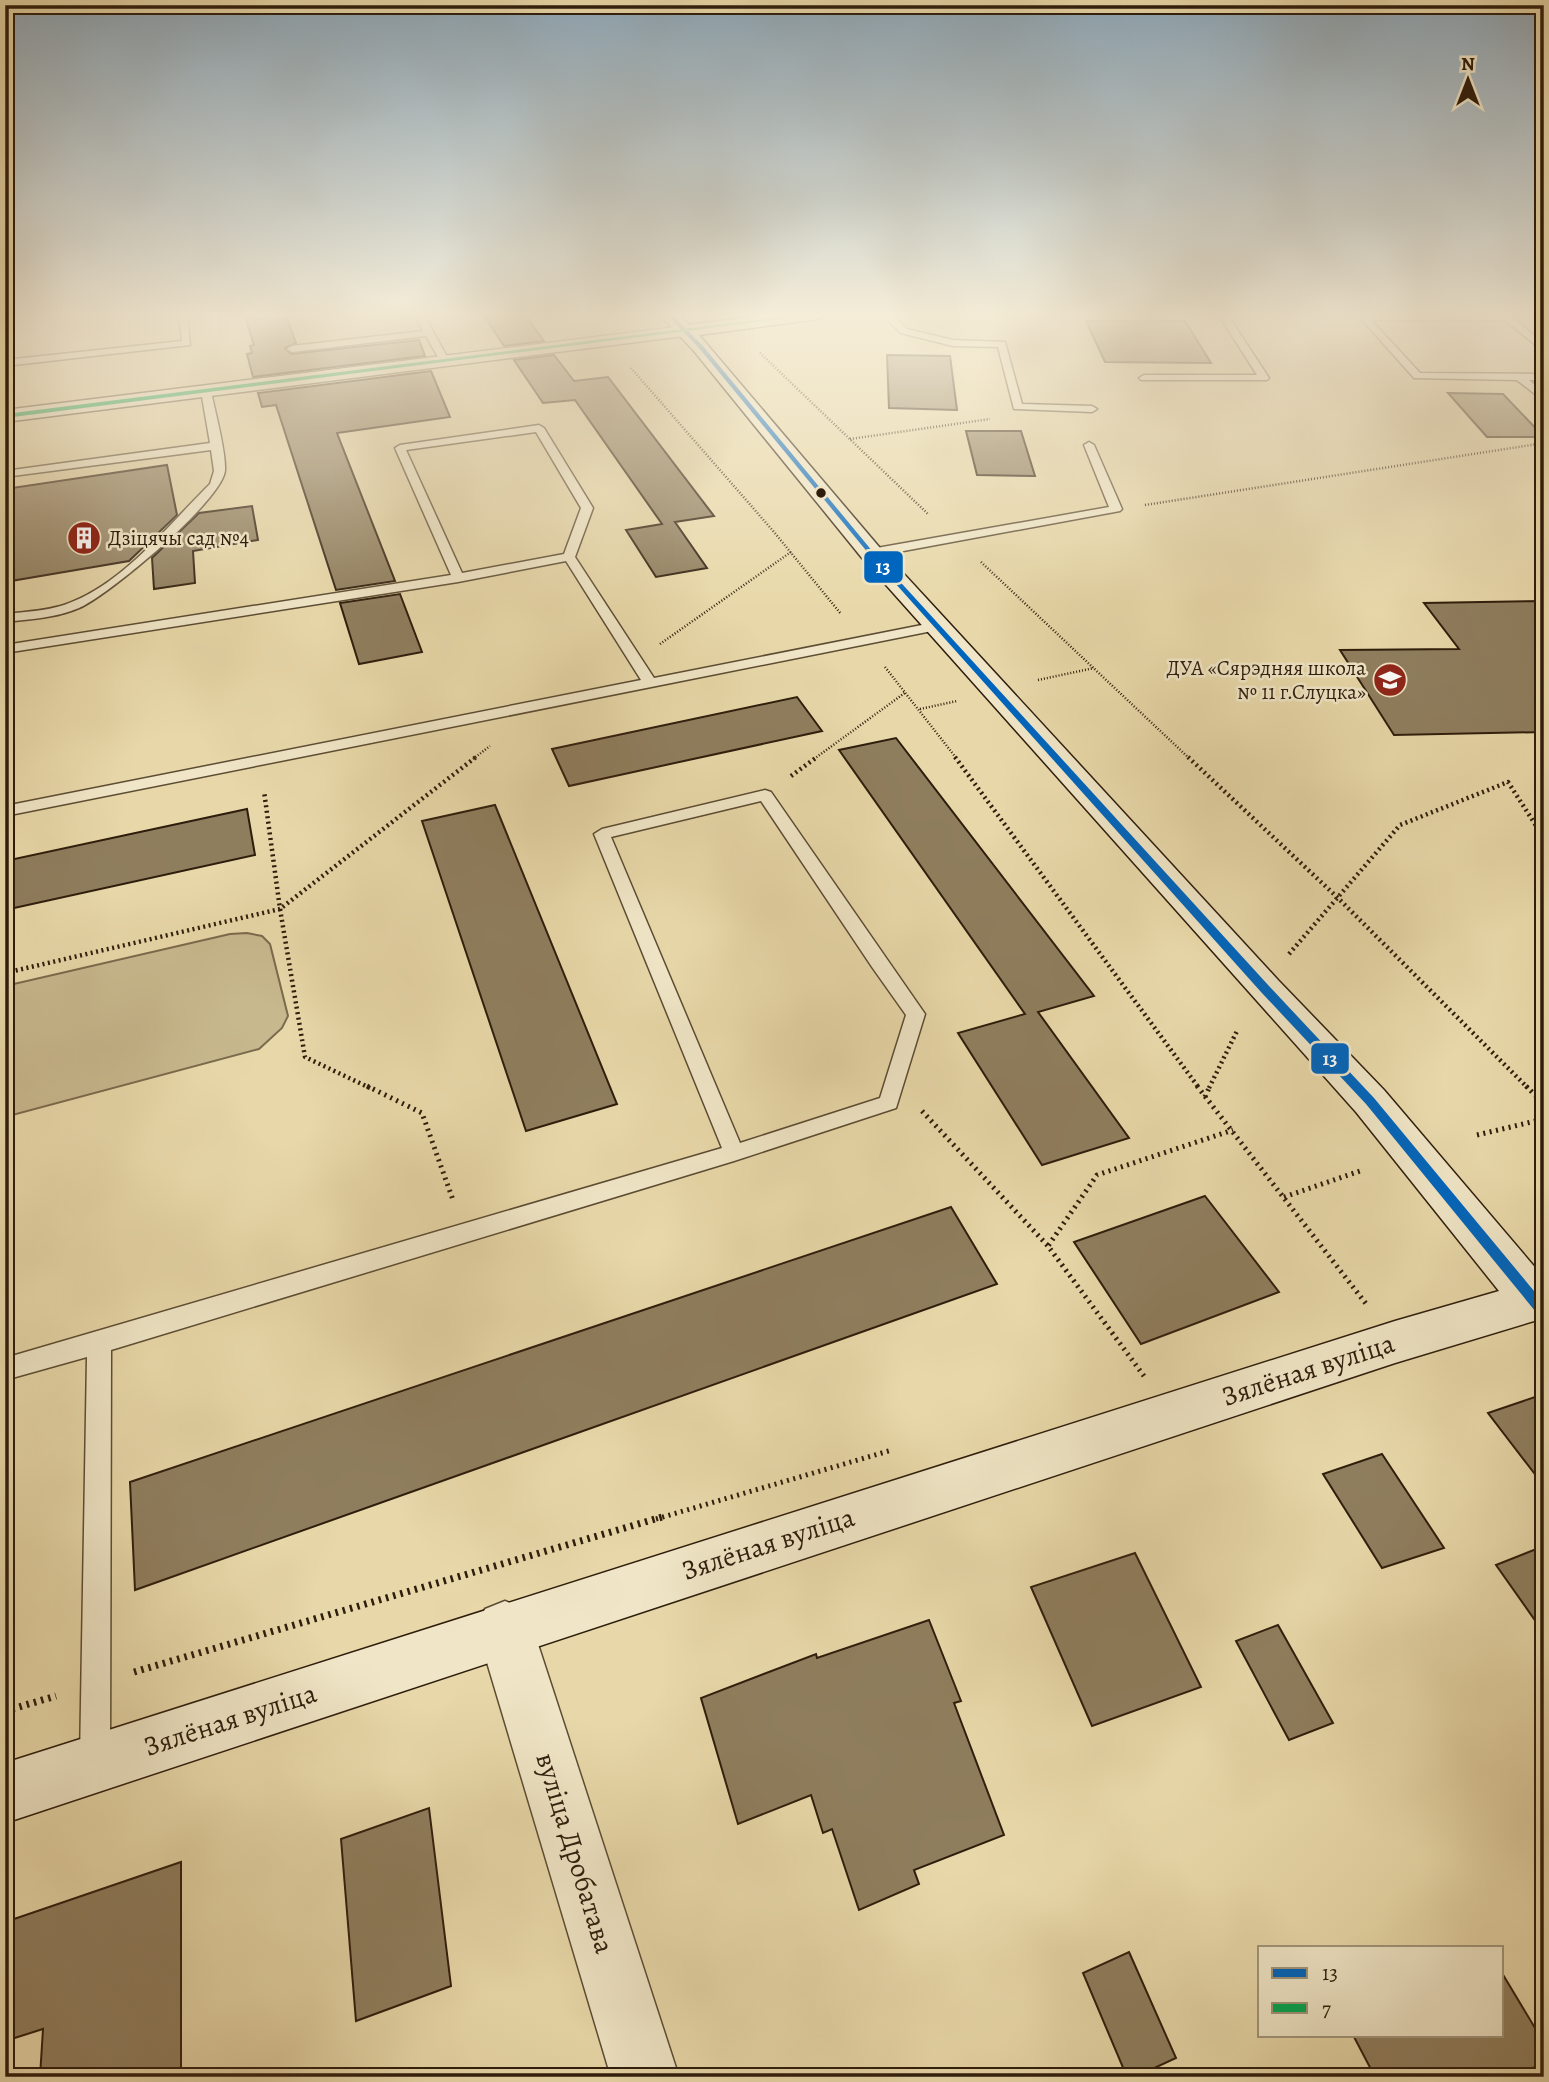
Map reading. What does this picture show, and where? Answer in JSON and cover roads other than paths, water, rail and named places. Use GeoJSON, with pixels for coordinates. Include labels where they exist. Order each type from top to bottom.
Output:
{"type":"FeatureCollection","features":[{"type":"Feature","properties":{"kind":"main road"},"geometry":{"type":"LineString","coordinates":[[5,416],[44,411]]}},
{"type":"Feature","properties":{"kind":"main road"},"geometry":{"type":"LineString","coordinates":[[751,411],[871,553],[1265,989],[1370,1101],[1541,1301]]}},
{"type":"Feature","properties":{"kind":"main road","name":"Зялёная вуліца"},"geometry":{"type":"LineString","coordinates":[[5,1793],[1395,1342],[1541,1301]]}},
{"type":"Feature","properties":{"kind":"main road","name":"вуліца Дробатава"},"geometry":{"type":"LineString","coordinates":[[505,1629],[645,2077]]}},
{"type":"Feature","properties":{"kind":"lane"},"geometry":{"type":"LineString","coordinates":[[5,618],[72,607],[102,590],[215,485],[220,471],[209,411]]}},
{"type":"Feature","properties":{"kind":"lane"},"geometry":{"type":"LineString","coordinates":[[458,578],[400,448],[539,428],[587,508],[569,557]]}},
{"type":"Feature","properties":{"kind":"lane"},"geometry":{"type":"LineString","coordinates":[[871,553],[1116,509],[1089,445]]}},
{"type":"Feature","properties":{"kind":"lane"},"geometry":{"type":"LineString","coordinates":[[5,474],[215,446]]}},
{"type":"Feature","properties":{"kind":"lane"},"geometry":{"type":"LineString","coordinates":[[569,557],[650,683]]}},
{"type":"Feature","properties":{"kind":"lane"},"geometry":{"type":"LineString","coordinates":[[5,649],[458,578],[569,557]]}},
{"type":"Feature","properties":{"kind":"lane"},"geometry":{"type":"LineString","coordinates":[[5,811],[937,626]]}},
{"type":"Feature","properties":{"kind":"lane"},"geometry":{"type":"LineString","coordinates":[[5,1369],[734,1153],[889,1102],[916,1014],[765,795],[602,834],[734,1153]]}},
{"type":"Feature","properties":{"kind":"lane"},"geometry":{"type":"LineString","coordinates":[[95,1765],[99,1343]]}},
{"type":"Feature","properties":{"kind":"place","name":"Дзіцячы сад №4"},"geometry":{"type":"Point","coordinates":[84,538]}},
{"type":"Feature","properties":{"kind":"place","name":"ДУА «Сярэдняя школа № 11 г.Слуцка»"},"geometry":{"type":"Point","coordinates":[1390,680]}}]}
